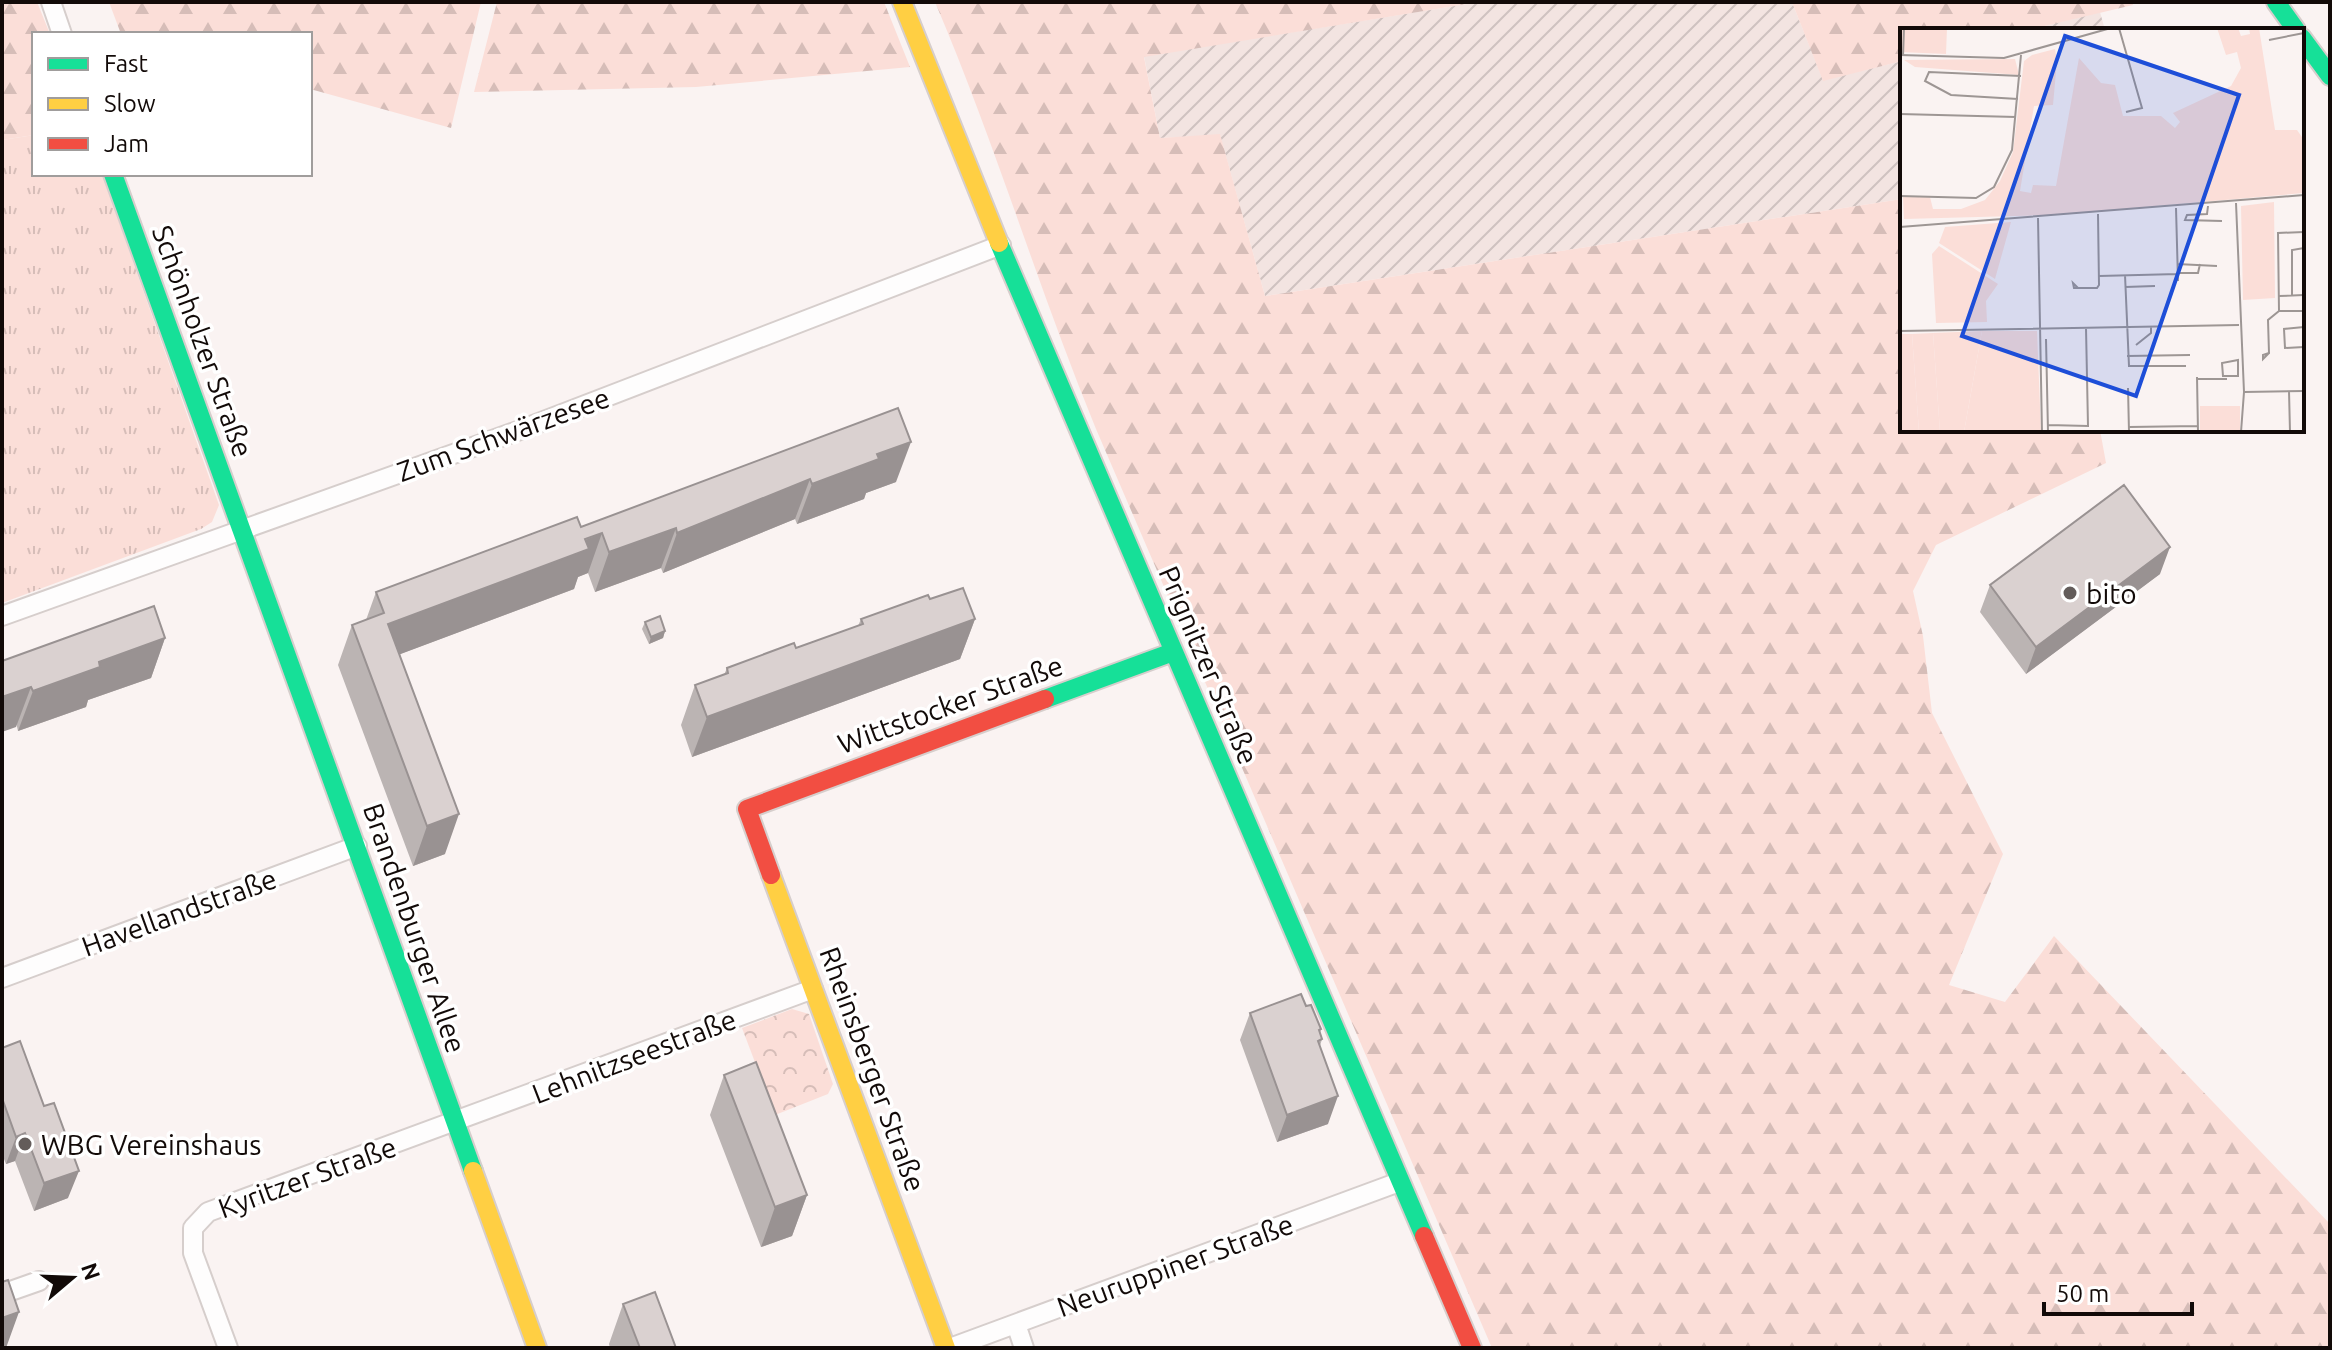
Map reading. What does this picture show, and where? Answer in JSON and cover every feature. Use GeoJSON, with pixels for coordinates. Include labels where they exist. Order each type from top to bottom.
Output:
{"type":"FeatureCollection","features":[{"type":"Feature","properties":{"kind":"street"},"geometry":{"type":"LineString","coordinates":[[51,2],[61,32]]}},
{"type":"Feature","properties":{"kind":"street","name":"Prignitzer Straße"},"geometry":{"type":"LineString","coordinates":[[902,2],[1173,652],[1472,1348]]}},
{"type":"Feature","properties":{"kind":"street"},"geometry":{"type":"LineString","coordinates":[[2276,2],[2295,28]]}},
{"type":"Feature","properties":{"kind":"street"},"geometry":{"type":"LineString","coordinates":[[2304,41],[2330,76]]}},
{"type":"Feature","properties":{"kind":"street","name":"Schönholzer Straße"},"geometry":{"type":"LineString","coordinates":[[114,176],[240,527]]}},
{"type":"Feature","properties":{"kind":"street","name":"Zum Schwärzesee"},"geometry":{"type":"LineString","coordinates":[[2,616],[240,527],[523,429],[1001,245]]}},
{"type":"Feature","properties":{"kind":"street","name":"Brandenburger Allee"},"geometry":{"type":"LineString","coordinates":[[240,527],[537,1348]]}},
{"type":"Feature","properties":{"kind":"street","name":"Wittstocker Straße"},"geometry":{"type":"LineString","coordinates":[[747,809],[1173,652]]}},
{"type":"Feature","properties":{"kind":"street","name":"Rheinsberger Straße"},"geometry":{"type":"LineString","coordinates":[[747,809],[948,1348]]}},
{"type":"Feature","properties":{"kind":"street","name":"Havellandstraße"},"geometry":{"type":"LineString","coordinates":[[2,978],[357,846]]}},
{"type":"Feature","properties":{"kind":"street","name":"Lehnitzseestraße"},"geometry":{"type":"LineString","coordinates":[[454,1123],[813,989]]}},
{"type":"Feature","properties":{"kind":"street","name":"Kyritzer Straße"},"geometry":{"type":"LineString","coordinates":[[228,1348],[193,1253],[193,1228],[208,1212],[454,1123]]}},
{"type":"Feature","properties":{"kind":"street","name":"Neuruppiner Straße"},"geometry":{"type":"LineString","coordinates":[[948,1348],[1399,1182]]}},
{"type":"Feature","properties":{"kind":"street"},"geometry":{"type":"LineString","coordinates":[[2,1294],[39,1281]]}},
{"type":"Feature","properties":{"kind":"street"},"geometry":{"type":"LineString","coordinates":[[1016,1324],[1024,1348]]}},
{"type":"Feature","properties":{"kind":"shaded area"},"geometry":{"type":"Polygon","coordinates":[[[1479,2],[1792,2],[1823,80],[1900,61],[1900,199],[1265,296],[1220,135],[1160,138],[1144,56],[1479,2]]]}},
{"type":"Feature","properties":{"kind":"shaded area"},"geometry":{"type":"Polygon","coordinates":[[[2100,12],[2104,28],[2036,28],[2100,12]]]}},
{"type":"Feature","properties":{"kind":"green space"},"geometry":{"type":"Polygon","coordinates":[[[2,2],[37,2],[49,32],[32,32],[32,135],[2,140],[2,2]]]}},
{"type":"Feature","properties":{"kind":"green space"},"geometry":{"type":"Polygon","coordinates":[[[109,2],[481,2],[451,128],[312,90],[312,32],[120,32],[109,2]]]}},
{"type":"Feature","properties":{"kind":"green space"},"geometry":{"type":"Polygon","coordinates":[[[497,2],[884,2],[910,67],[696,87],[474,92],[497,2]]]}},
{"type":"Feature","properties":{"kind":"green space"},"geometry":{"type":"Polygon","coordinates":[[[935,2],[1479,2],[1144,57],[1160,138],[1220,134],[1265,296],[1900,199],[1900,432],[2100,432],[2106,463],[1936,545],[1913,591],[1923,636],[1932,713],[2003,854],[1949,985],[2005,1002],[2054,936],[2330,1224],[2330,1348],[1492,1348],[1096,429],[935,2]]]}},
{"type":"Feature","properties":{"kind":"green space"},"geometry":{"type":"Polygon","coordinates":[[[1792,2],[2132,2],[2133,5],[2036,28],[1900,28],[1900,62],[1823,81],[1792,2]]]}},
{"type":"Feature","properties":{"kind":"green space"},"geometry":{"type":"Polygon","coordinates":[[[32,135],[32,176],[103,176],[219,505],[212,522],[201,529],[2,603],[2,140],[32,135]]]}},
{"type":"Feature","properties":{"kind":"green space"},"geometry":{"type":"Polygon","coordinates":[[[792,1009],[809,1014],[833,1084],[828,1094],[775,1115],[742,1028],[792,1009]]]}},
{"type":"Feature","properties":{"kind":"building"},"geometry":{"type":"Polygon","coordinates":[[[898,408],[911,442],[877,454],[879,459],[812,484],[810,479],[677,533],[676,528],[609,552],[602,533],[585,539],[589,549],[388,624],[459,814],[427,826],[352,625],[384,613],[376,592],[577,517],[581,527],[898,408]]]}},
{"type":"Feature","properties":{"kind":"building","name":"bito"},"geometry":{"type":"Polygon","coordinates":[[[2124,485],[2170,547],[2036,647],[1990,585],[2124,485]]]}},
{"type":"Feature","properties":{"kind":"building"},"geometry":{"type":"Polygon","coordinates":[[[963,588],[975,619],[707,717],[695,685],[728,673],[727,668],[794,643],[796,648],[863,624],[861,619],[928,595],[930,599],[963,588]]]}},
{"type":"Feature","properties":{"kind":"building"},"geometry":{"type":"Polygon","coordinates":[[[154,606],[165,638],[99,662],[100,667],[33,691],[31,687],[2,697],[2,661],[154,606]]]}},
{"type":"Feature","properties":{"kind":"building"},"geometry":{"type":"Polygon","coordinates":[[[660,616],[665,631],[651,637],[645,622],[660,616]]]}},
{"type":"Feature","properties":{"kind":"building"},"geometry":{"type":"Polygon","coordinates":[[[1301,994],[1306,1006],[1311,1005],[1321,1029],[1322,1039],[1318,1041],[1338,1096],[1287,1115],[1250,1013],[1301,994]]]}},
{"type":"Feature","properties":{"kind":"building"},"geometry":{"type":"Polygon","coordinates":[[[20,1041],[44,1106],[54,1103],[79,1171],[44,1183],[25,1133],[16,1137],[2,1098],[2,1048],[20,1041]]]}},
{"type":"Feature","properties":{"kind":"building"},"geometry":{"type":"Polygon","coordinates":[[[756,1062],[807,1195],[775,1207],[724,1075],[756,1062]]]}},
{"type":"Feature","properties":{"kind":"building"},"geometry":{"type":"Polygon","coordinates":[[[8,1280],[19,1312],[2,1318],[2,1282],[8,1280]]]}},
{"type":"Feature","properties":{"kind":"building"},"geometry":{"type":"Polygon","coordinates":[[[655,1292],[676,1348],[640,1348],[623,1304],[655,1292]]]}},
{"type":"Feature","properties":{"kind":"traffic: fast"},"geometry":{"type":"LineString","coordinates":[[2276,2],[2295,28]]}},
{"type":"Feature","properties":{"kind":"traffic: fast"},"geometry":{"type":"LineString","coordinates":[[2304,41],[2330,76]]}},
{"type":"Feature","properties":{"kind":"traffic: fast"},"geometry":{"type":"LineString","coordinates":[[114,176],[473,1171]]}},
{"type":"Feature","properties":{"kind":"traffic: fast"},"geometry":{"type":"LineString","coordinates":[[999,243],[1424,1236]]}},
{"type":"Feature","properties":{"kind":"traffic: fast"},"geometry":{"type":"LineString","coordinates":[[1045,699],[1173,652]]}},
{"type":"Feature","properties":{"kind":"traffic: slow"},"geometry":{"type":"LineString","coordinates":[[902,2],[999,243]]}},
{"type":"Feature","properties":{"kind":"traffic: slow"},"geometry":{"type":"LineString","coordinates":[[771,875],[946,1348]]}},
{"type":"Feature","properties":{"kind":"traffic: slow"},"geometry":{"type":"LineString","coordinates":[[473,1171],[537,1348]]}},
{"type":"Feature","properties":{"kind":"traffic: jam"},"geometry":{"type":"LineString","coordinates":[[771,875],[747,809],[1045,699]]}},
{"type":"Feature","properties":{"kind":"traffic: jam"},"geometry":{"type":"LineString","coordinates":[[1424,1236],[1472,1348]]}},
{"type":"Feature","properties":{"kind":"place","name":"bito"},"geometry":{"type":"Point","coordinates":[2070,593]}},
{"type":"Feature","properties":{"kind":"place","name":"WBG Vereinshaus"},"geometry":{"type":"Point","coordinates":[25,1144]}}]}
